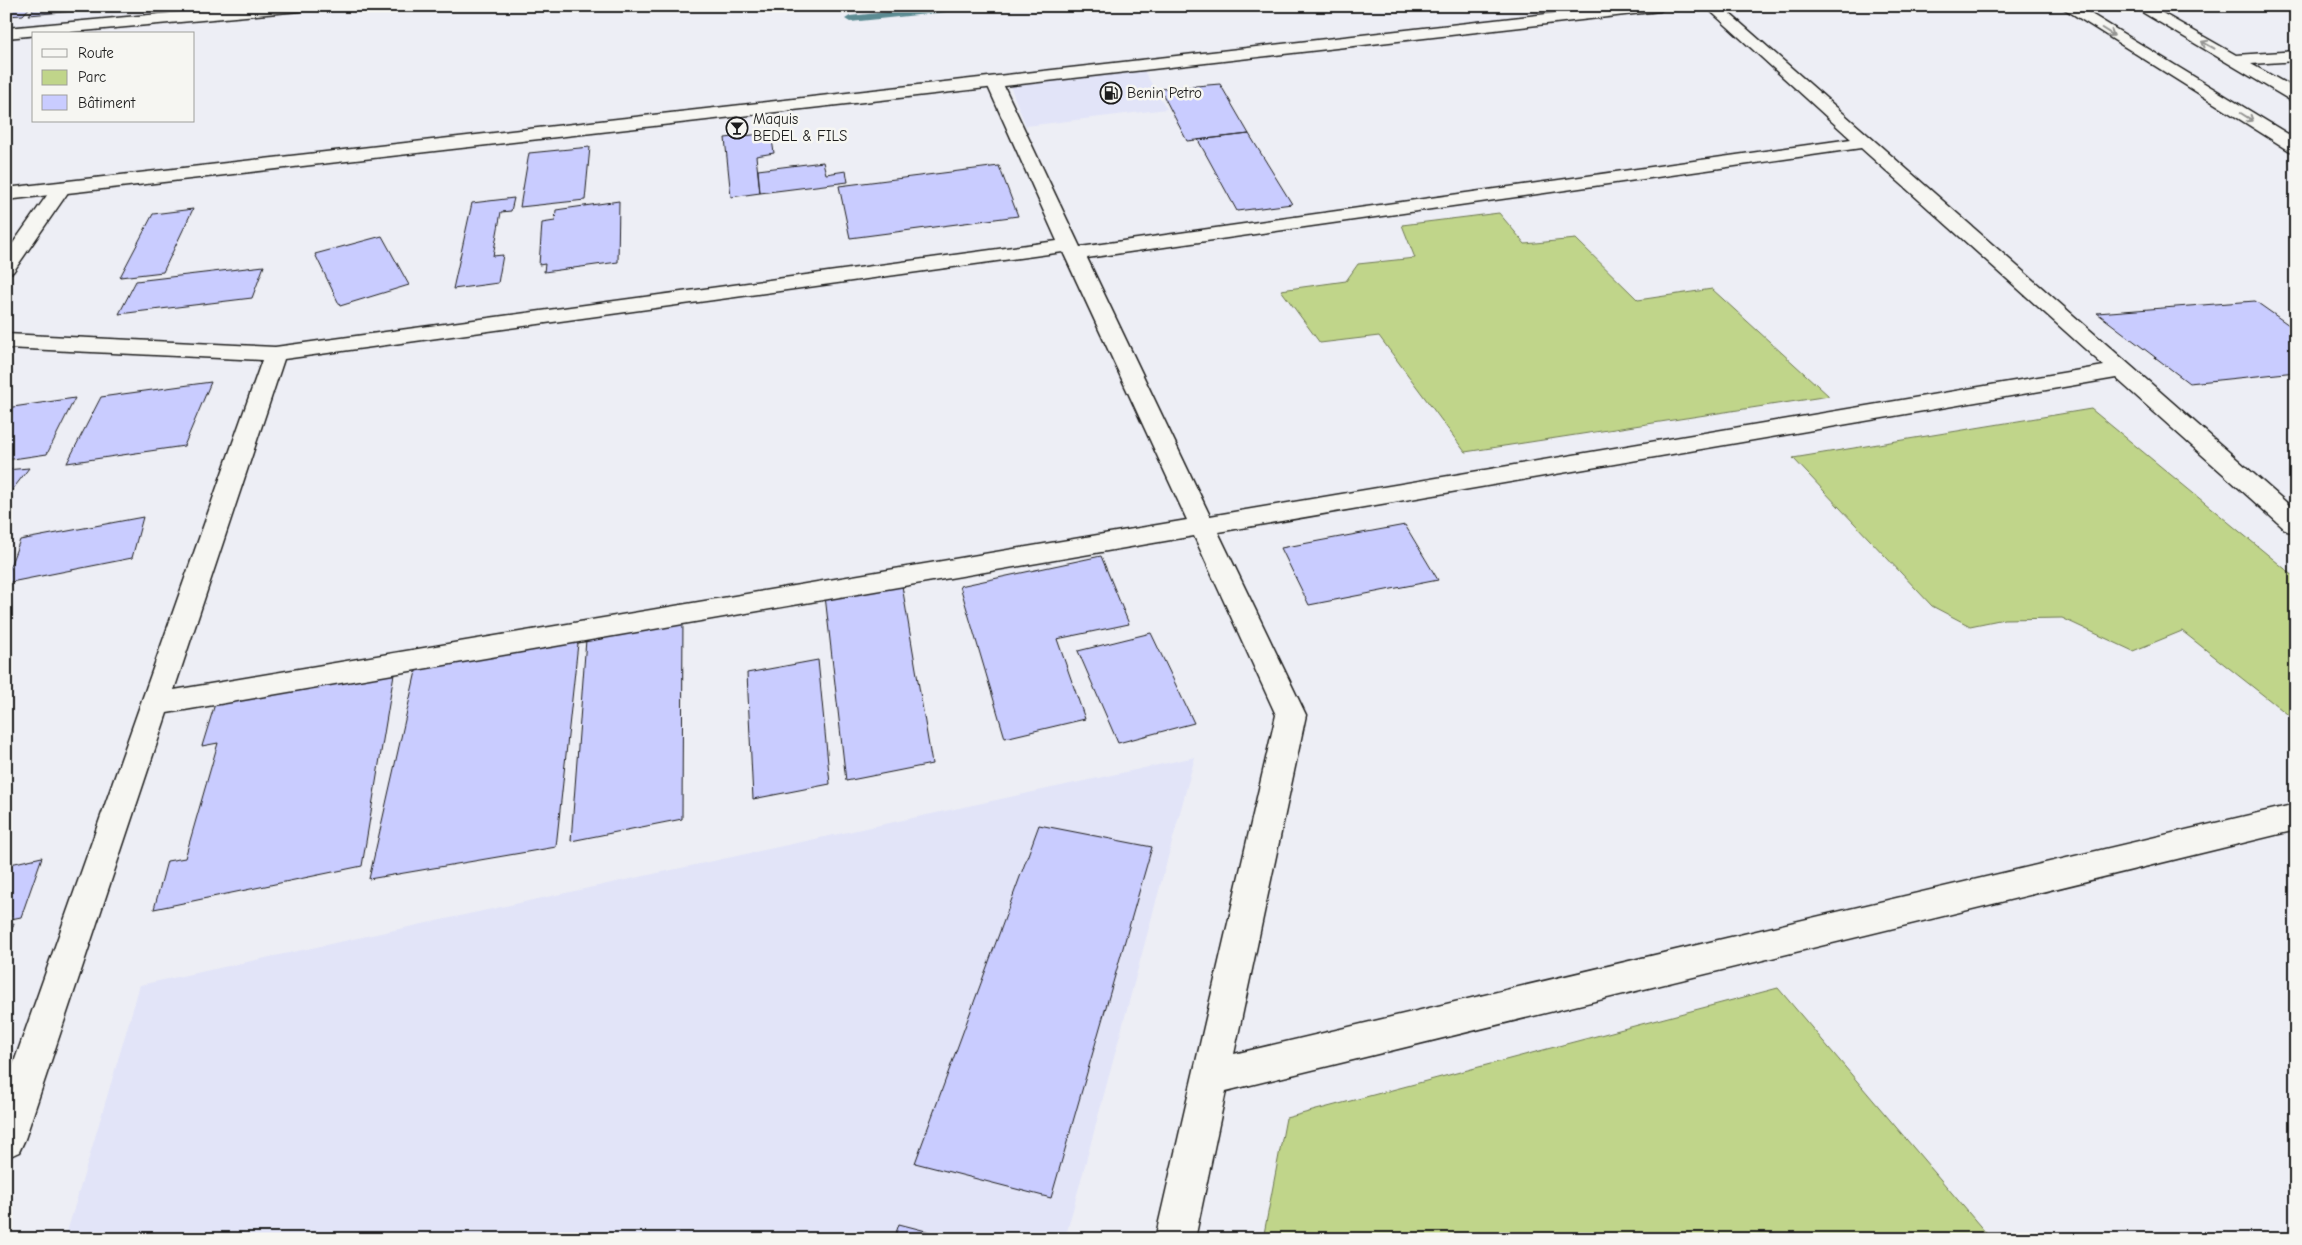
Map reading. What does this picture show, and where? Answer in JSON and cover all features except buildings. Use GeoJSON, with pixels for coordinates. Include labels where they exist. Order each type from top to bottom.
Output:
{"type":"FeatureCollection","features":[{"type":"Feature","properties":{"kind":"street"},"geometry":{"type":"LineString","coordinates":[[6,33],[300,6]]}},
{"type":"Feature","properties":{"kind":"street"},"geometry":{"type":"LineString","coordinates":[[6,194],[1660,6]]}},
{"type":"Feature","properties":{"kind":"street"},"geometry":{"type":"LineString","coordinates":[[1712,6],[2296,525]]}},
{"type":"Feature","properties":{"kind":"street"},"geometry":{"type":"LineString","coordinates":[[2067,6],[2296,147]]}},
{"type":"Feature","properties":{"kind":"street"},"geometry":{"type":"LineString","coordinates":[[2139,6],[2296,96]]}},
{"type":"Feature","properties":{"kind":"street"},"geometry":{"type":"LineString","coordinates":[[2234,60],[2296,56]]}},
{"type":"Feature","properties":{"kind":"street"},"geometry":{"type":"LineString","coordinates":[[994,82],[1291,715],[1175,1239]]}},
{"type":"Feature","properties":{"kind":"street"},"geometry":{"type":"LineString","coordinates":[[6,341],[275,354],[1865,142]]}},
{"type":"Feature","properties":{"kind":"street"},"geometry":{"type":"LineString","coordinates":[[6,268],[62,188]]}},
{"type":"Feature","properties":{"kind":"street"},"geometry":{"type":"LineString","coordinates":[[6,1139],[275,354]]}},
{"type":"Feature","properties":{"kind":"street"},"geometry":{"type":"LineString","coordinates":[[156,704],[2121,370]]}},
{"type":"Feature","properties":{"kind":"street"},"geometry":{"type":"LineString","coordinates":[[1210,1077],[2296,817]]}},
{"type":"Feature","properties":{"kind":"shaded area"},"geometry":{"type":"Polygon","coordinates":[[[1144,71],[1167,109],[1026,126],[1010,86],[1144,71]]]}},
{"type":"Feature","properties":{"kind":"shaded area"},"geometry":{"type":"Polygon","coordinates":[[[1195,757],[1065,1239],[65,1239],[140,985],[1195,757]]]}},
{"type":"Feature","properties":{"kind":"green space"},"geometry":{"type":"Polygon","coordinates":[[[1499,213],[1525,244],[1576,239],[1638,300],[1712,289],[1829,396],[1465,452],[1379,336],[1320,343],[1281,290],[1346,281],[1358,264],[1415,258],[1402,225],[1499,213]]]}},
{"type":"Feature","properties":{"kind":"green space"},"geometry":{"type":"Polygon","coordinates":[[[2091,409],[2296,578],[2296,721],[2182,631],[2133,651],[2062,618],[2004,619],[1970,626],[1932,606],[1793,458],[2091,409]]]}},
{"type":"Feature","properties":{"kind":"green space"},"geometry":{"type":"Polygon","coordinates":[[[1778,988],[1991,1239],[1263,1239],[1286,1118],[1778,988]]]}},
{"type":"Feature","properties":{"kind":"waterway"},"geometry":{"type":"LineString","coordinates":[[850,19],[975,6]]}},
{"type":"Feature","properties":{"kind":"place","name":"Benin Petro"},"geometry":{"type":"Point","coordinates":[1111,93]}},
{"type":"Feature","properties":{"kind":"place","name":"Maquis BEDEL & FILS"},"geometry":{"type":"Point","coordinates":[737,128]}}]}
